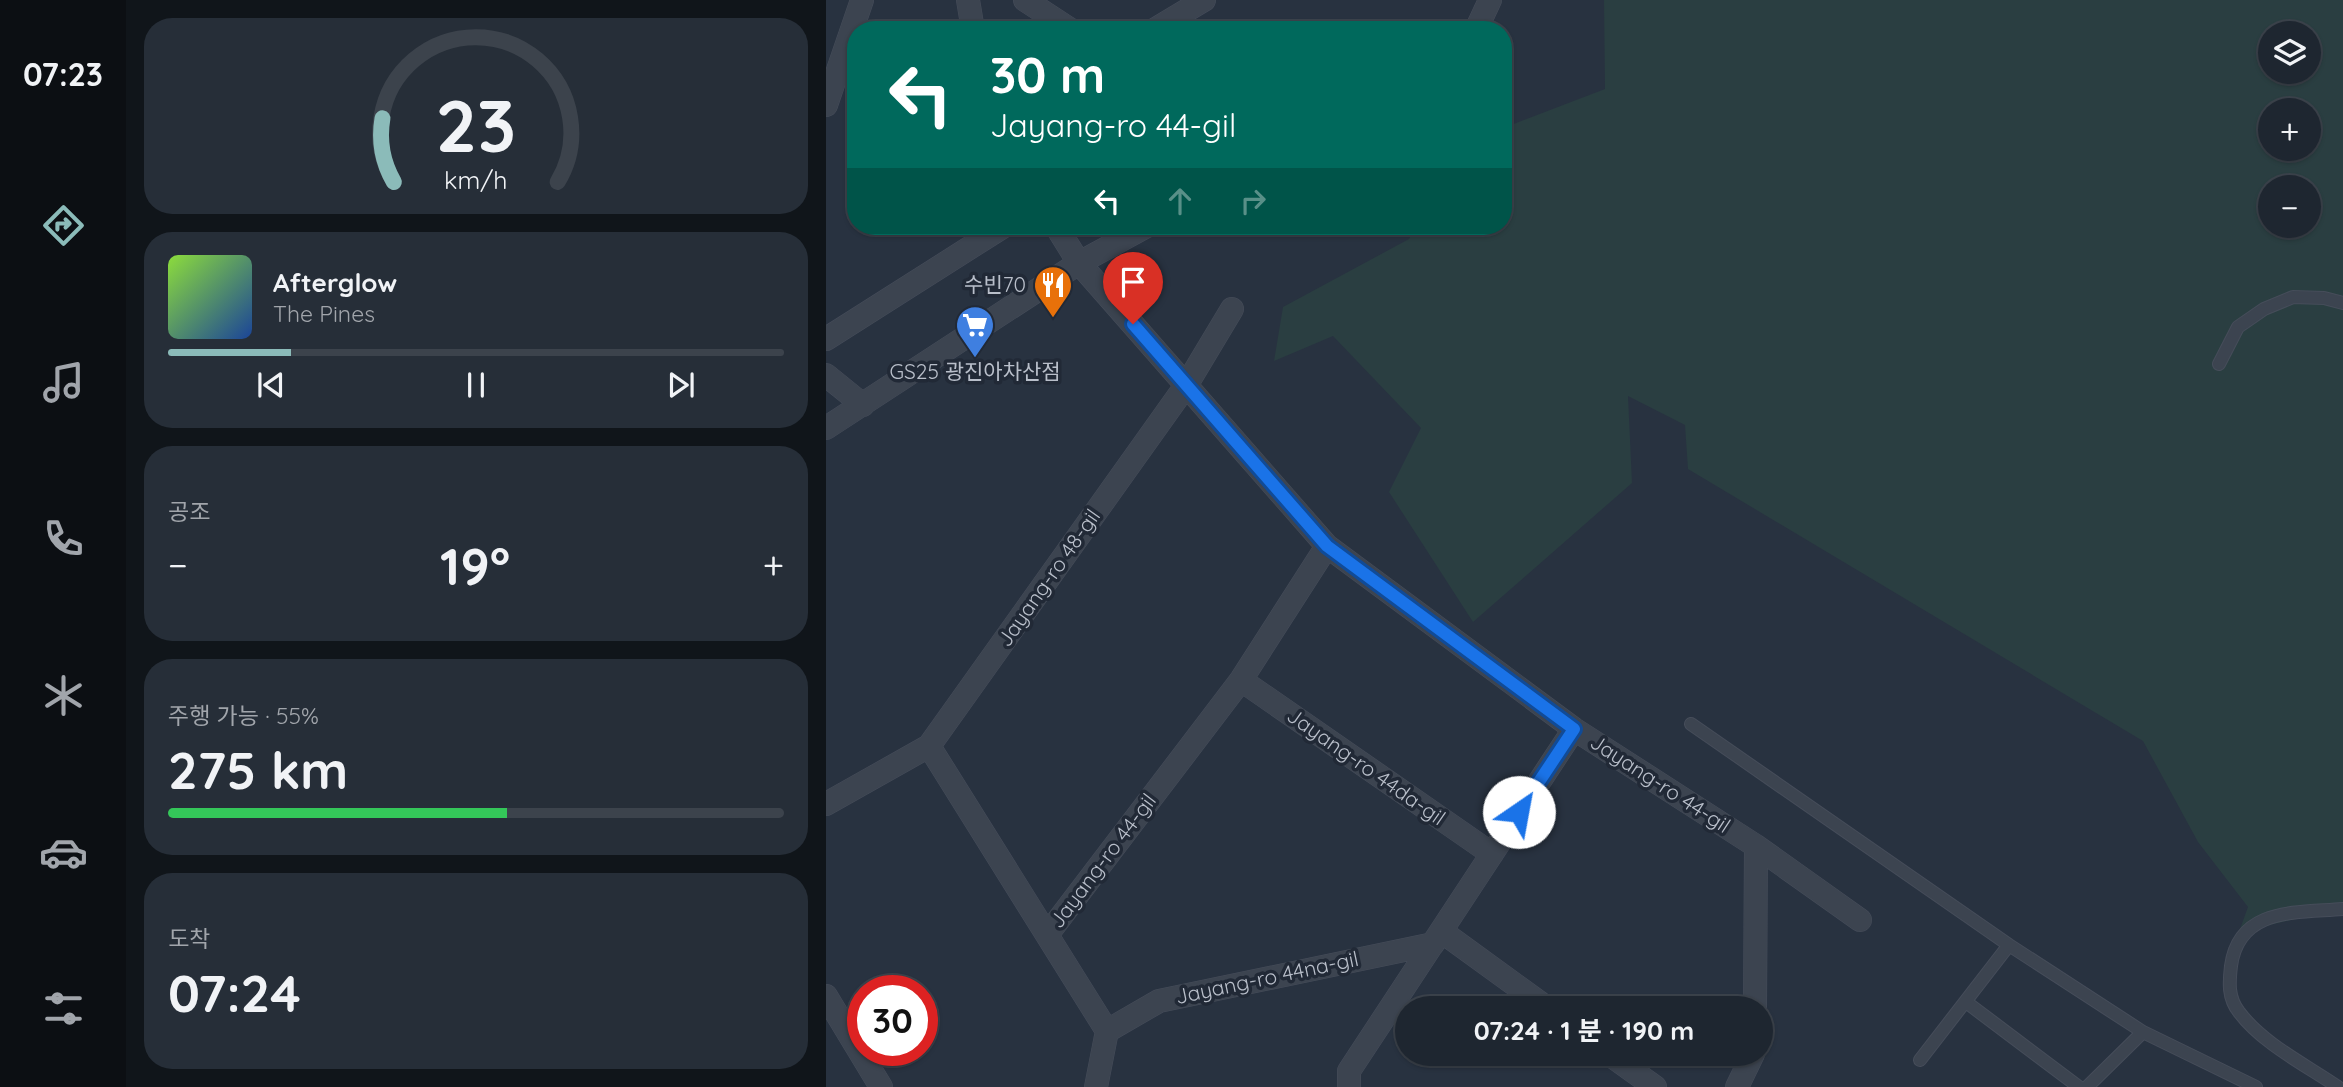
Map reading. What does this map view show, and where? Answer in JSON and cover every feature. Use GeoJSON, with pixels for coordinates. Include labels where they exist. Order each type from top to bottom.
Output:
{"type":"FeatureCollection","features":[{"type":"Feature","properties":{"kind":"street"},"geometry":{"type":"LineString","coordinates":[[855,21],[862,0]]}},
{"type":"Feature","properties":{"kind":"street"},"geometry":{"type":"LineString","coordinates":[[968,0],[972,21]]}},
{"type":"Feature","properties":{"kind":"street"},"geometry":{"type":"LineString","coordinates":[[1025,0],[1057,21]]}},
{"type":"Feature","properties":{"kind":"street"},"geometry":{"type":"LineString","coordinates":[[1169,21],[1204,0]]}},
{"type":"Feature","properties":{"kind":"street"},"geometry":{"type":"LineString","coordinates":[[1480,21],[1490,0]]}},
{"type":"Feature","properties":{"kind":"street"},"geometry":{"type":"LineString","coordinates":[[826,105],[847,44]]}},
{"type":"Feature","properties":{"kind":"street"},"geometry":{"type":"LineString","coordinates":[[826,339],[990,235]]}},
{"type":"Feature","properties":{"kind":"street","name":"Jayang-ro 44-gil"},"geometry":{"type":"LineString","coordinates":[[1062,235],[1079,263],[1327,546],[1574,729],[1756,846],[1860,920]]}},
{"type":"Feature","properties":{"kind":"street"},"geometry":{"type":"LineString","coordinates":[[826,428],[1079,263],[1130,235]]}},
{"type":"Feature","properties":{"kind":"street","name":"Jayang-ro 48-gil"},"geometry":{"type":"LineString","coordinates":[[826,804],[929,746],[1187,384],[1232,309]]}},
{"type":"Feature","properties":{"kind":"street"},"geometry":{"type":"LineString","coordinates":[[826,374],[863,405]]}},
{"type":"Feature","properties":{"kind":"street","name":"Jayang-ro 44-gil"},"geometry":{"type":"LineString","coordinates":[[1048,935],[1241,680],[1327,546]]}},
{"type":"Feature","properties":{"kind":"street","name":"Jayang-ro 44da-gil"},"geometry":{"type":"LineString","coordinates":[[1241,680],[1492,854]]}},
{"type":"Feature","properties":{"kind":"street"},"geometry":{"type":"LineString","coordinates":[[1349,1087],[1349,1071],[1574,729]]}},
{"type":"Feature","properties":{"kind":"street"},"geometry":{"type":"LineString","coordinates":[[929,746],[1107,1031],[1096,1087]]}},
{"type":"Feature","properties":{"kind":"street"},"geometry":{"type":"LineString","coordinates":[[1755,996],[1756,846]]}},
{"type":"Feature","properties":{"kind":"street"},"geometry":{"type":"LineString","coordinates":[[1437,937],[1528,996]]}},
{"type":"Feature","properties":{"kind":"street","name":"Jayang-ro 44na-gil"},"geometry":{"type":"LineString","coordinates":[[1107,1031],[1159,1001],[1437,937]]}},
{"type":"Feature","properties":{"kind":"street"},"geometry":{"type":"LineString","coordinates":[[826,996],[881,1087]]}},
{"type":"Feature","properties":{"kind":"street"},"geometry":{"type":"LineString","coordinates":[[1626,1066],[1655,1087]]}},
{"type":"Feature","properties":{"kind":"street"},"geometry":{"type":"LineString","coordinates":[[1737,1087],[1748,1066]]}},
{"type":"Feature","properties":{"kind":"lane"},"geometry":{"type":"LineString","coordinates":[[2219,364],[2238,327],[2264,309],[2293,297],[2324,298],[2343,303]]}},
{"type":"Feature","properties":{"kind":"lane"},"geometry":{"type":"LineString","coordinates":[[1691,724],[2009,945],[2143,1032],[2256,1087]]}},
{"type":"Feature","properties":{"kind":"lane"},"geometry":{"type":"LineString","coordinates":[[2338,1087],[2255,1028],[2232,1001],[2229,981],[2238,939],[2257,922],[2280,915],[2343,909]]}},
{"type":"Feature","properties":{"kind":"lane"},"geometry":{"type":"LineString","coordinates":[[1920,1060],[2009,945]]}},
{"type":"Feature","properties":{"kind":"lane"},"geometry":{"type":"LineString","coordinates":[[1966,1002],[2079,1087]]}},
{"type":"Feature","properties":{"kind":"lane"},"geometry":{"type":"LineString","coordinates":[[2087,1087],[2143,1032]]}},
{"type":"Feature","properties":{"kind":"green space"},"geometry":{"type":"Polygon","coordinates":[[[1604,0],[2343,0],[2343,908],[2239,932],[2248,907],[2198,842],[2143,741],[1688,469],[1685,425],[1628,396],[1632,483],[1473,622],[1389,492],[1421,428],[1333,336],[1274,361],[1283,307],[1409,239],[1411,235],[1512,235],[1512,125],[1605,89],[1604,0]]]}},
{"type":"Feature","properties":{"kind":"place","name":"수빈70"},"geometry":{"type":"Point","coordinates":[1053,319]}},
{"type":"Feature","properties":{"kind":"place","name":"GS25 광진아차산점"},"geometry":{"type":"Point","coordinates":[975,359]}},
{"type":"Feature","properties":{"kind":"route"},"geometry":{"type":"LineString","coordinates":[[1133,324],[1327,546],[1574,729],[1519,812]]}}]}
